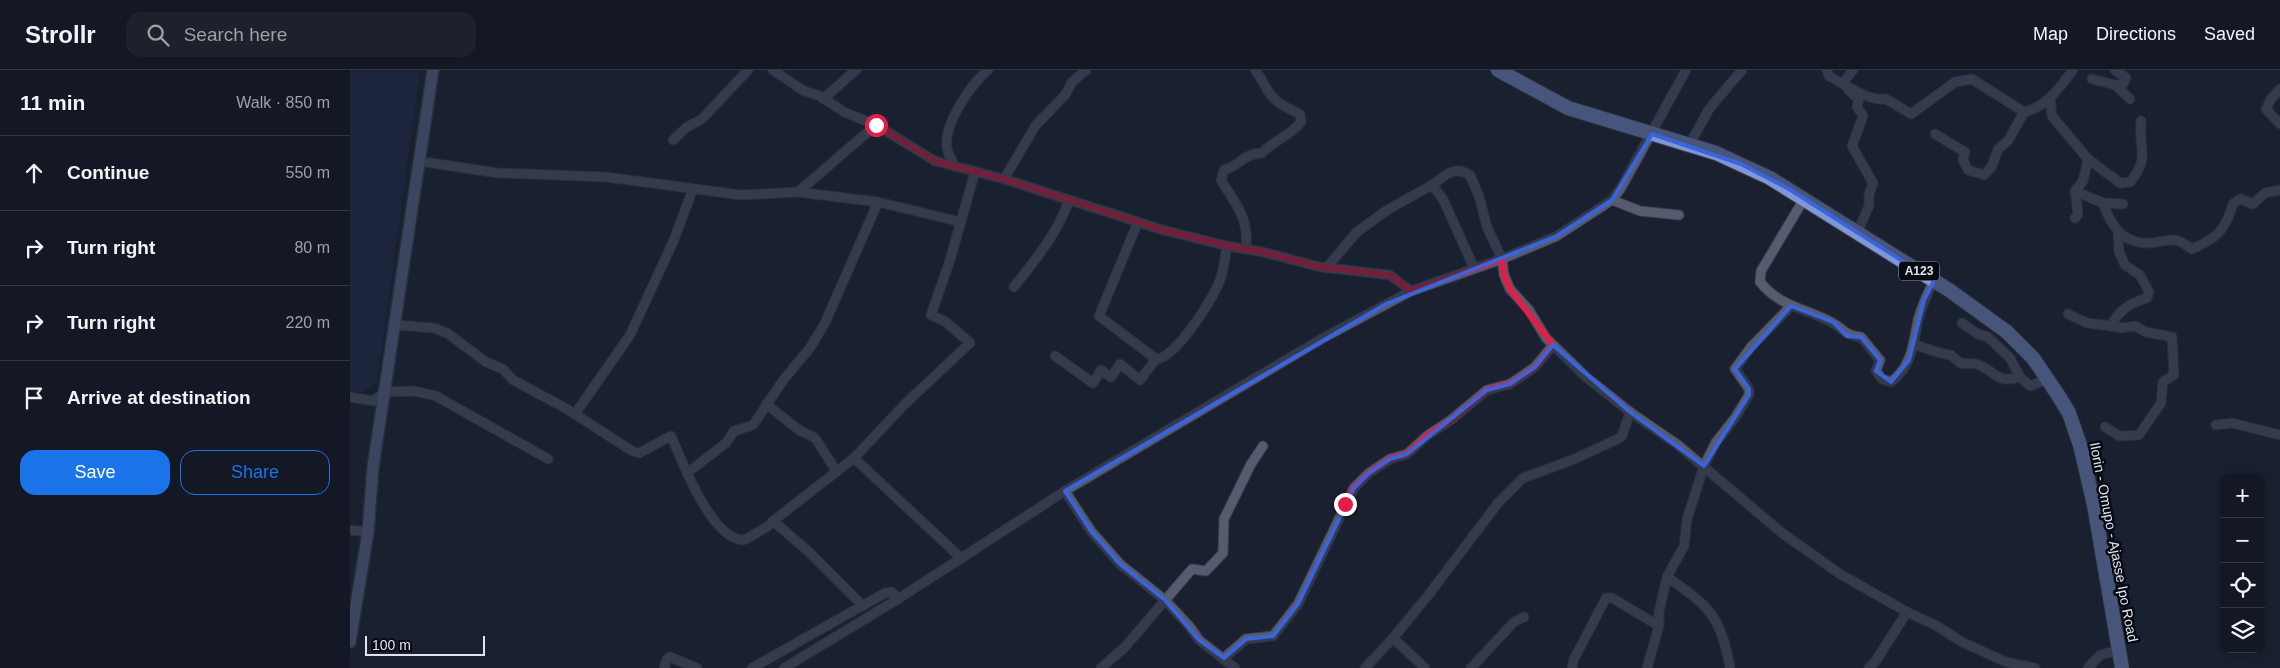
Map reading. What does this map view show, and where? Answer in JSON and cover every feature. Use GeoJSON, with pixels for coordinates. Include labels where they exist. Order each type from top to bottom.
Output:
{"type":"FeatureCollection","features":[{"type":"Feature","properties":{"kind":"highway","name":"Ilorin - Omupo - Ajasse Ipo Road"},"geometry":{"type":"LineString","coordinates":[[1498,70],[1568,108],[1690,144],[1741,164],[1804,199],[1934,281],[2007,332],[2033,358],[2069,413],[2085,464],[2122,668]]}},
{"type":"Feature","properties":{"kind":"main road"},"geometry":{"type":"LineString","coordinates":[[350,642],[368,532],[373,467],[396,325],[418,161],[433,70]]}},
{"type":"Feature","properties":{"kind":"street"},"geometry":{"type":"LineString","coordinates":[[673,140],[687,127],[702,119],[748,70]]}},
{"type":"Feature","properties":{"kind":"street"},"geometry":{"type":"LineString","coordinates":[[773,70],[804,91],[823,99],[844,112],[876,125],[935,161],[1004,179],[1138,222],[1228,246],[1246,248],[1326,268],[1390,275],[1411,291]]}},
{"type":"Feature","properties":{"kind":"street"},"geometry":{"type":"LineString","coordinates":[[823,99],[856,70]]}},
{"type":"Feature","properties":{"kind":"street"},"geometry":{"type":"LineString","coordinates":[[1004,179],[1036,125],[1051,107],[1065,95],[1072,82],[1086,70]]}},
{"type":"Feature","properties":{"kind":"street"},"geometry":{"type":"LineString","coordinates":[[1246,248],[1248,231],[1235,199],[1221,180],[1224,170],[1232,168],[1249,154],[1262,153],[1270,143],[1294,131],[1301,122],[1300,114],[1286,107],[1268,92],[1261,76],[1255,70]]}},
{"type":"Feature","properties":{"kind":"street"},"geometry":{"type":"LineString","coordinates":[[784,668],[898,599],[1065,491],[1323,338],[1411,291],[1502,259],[1557,236],[1612,200],[1652,134],[1686,70]]}},
{"type":"Feature","properties":{"kind":"street"},"geometry":{"type":"LineString","coordinates":[[1690,144],[1709,110],[1742,70]]}},
{"type":"Feature","properties":{"kind":"street"},"geometry":{"type":"LineString","coordinates":[[1828,70],[1829,76],[1879,100],[1886,99],[1911,114],[1955,82],[1972,79],[2024,112]]}},
{"type":"Feature","properties":{"kind":"street"},"geometry":{"type":"LineString","coordinates":[[1843,83],[1853,70]]}},
{"type":"Feature","properties":{"kind":"street"},"geometry":{"type":"LineString","coordinates":[[1935,134],[1965,152],[1963,160],[1968,170],[1984,175],[1992,166],[1998,149],[2008,141],[2024,112],[2038,108],[2050,98],[2073,70]]}},
{"type":"Feature","properties":{"kind":"street"},"geometry":{"type":"LineString","coordinates":[[2092,79],[2115,85],[2123,84],[2126,78],[2115,70]]}},
{"type":"Feature","properties":{"kind":"street"},"geometry":{"type":"LineString","coordinates":[[955,166],[947,148],[952,121],[965,95],[981,72]]}},
{"type":"Feature","properties":{"kind":"street"},"geometry":{"type":"LineString","coordinates":[[1843,83],[1859,100],[1857,107],[1863,116],[1860,130],[1852,146],[1873,183],[1868,194],[1869,206],[1857,233]]}},
{"type":"Feature","properties":{"kind":"street"},"geometry":{"type":"LineString","coordinates":[[2115,85],[2130,99]]}},
{"type":"Feature","properties":{"kind":"street"},"geometry":{"type":"LineString","coordinates":[[2280,89],[2271,99],[2266,109],[2280,124]]}},
{"type":"Feature","properties":{"kind":"street"},"geometry":{"type":"LineString","coordinates":[[2050,98],[2052,116],[2088,159],[2120,183],[2130,182],[2140,171],[2144,151],[2139,138],[2141,121]]}},
{"type":"Feature","properties":{"kind":"street"},"geometry":{"type":"LineString","coordinates":[[798,192],[876,125]]}},
{"type":"Feature","properties":{"kind":"street"},"geometry":{"type":"LineString","coordinates":[[2074,218],[2078,214],[2075,191],[2083,181],[2088,159]]}},
{"type":"Feature","properties":{"kind":"street"},"geometry":{"type":"LineString","coordinates":[[418,161],[498,172],[606,177],[741,194],[798,192],[878,202],[961,222]]}},
{"type":"Feature","properties":{"kind":"street"},"geometry":{"type":"LineString","coordinates":[[1326,268],[1357,232],[1387,210],[1432,186],[1451,171],[1457,170],[1470,175],[1479,196],[1489,233],[1502,259],[1504,275],[1510,289],[1553,345],[1586,377],[1630,412],[1678,445],[1806,552],[1840,574],[1907,612],[1937,626],[2004,665],[2035,668]]}},
{"type":"Feature","properties":{"kind":"street"},"geometry":{"type":"LineString","coordinates":[[396,325],[434,328],[447,333],[481,358],[503,369],[513,380],[574,414],[624,447],[639,453],[671,436],[701,503],[714,520],[740,540],[746,539],[767,528],[773,521],[854,458],[906,403],[970,343],[946,322],[931,315],[975,172]]}},
{"type":"Feature","properties":{"kind":"street"},"geometry":{"type":"LineString","coordinates":[[1432,186],[1443,199],[1474,268]]}},
{"type":"Feature","properties":{"kind":"street"},"geometry":{"type":"LineString","coordinates":[[574,414],[630,335],[673,242],[693,189]]}},
{"type":"Feature","properties":{"kind":"street"},"geometry":{"type":"LineString","coordinates":[[2103,203],[2108,217],[2118,232],[2129,239],[2144,243],[2177,240],[2192,250],[2212,240],[2227,224],[2233,204],[2240,199],[2253,204],[2265,193],[2280,190]]}},
{"type":"Feature","properties":{"kind":"street"},"geometry":{"type":"LineString","coordinates":[[2075,191],[2103,203],[2123,204]]}},
{"type":"Feature","properties":{"kind":"street"},"geometry":{"type":"LineString","coordinates":[[1804,199],[1761,271],[1760,282],[1770,294],[1791,306],[1832,322],[1848,336],[1861,337],[1880,360],[1876,371],[1882,378],[1891,382],[1898,376],[1909,360],[1915,345],[1924,300],[1934,281]]}},
{"type":"Feature","properties":{"kind":"street"},"geometry":{"type":"LineString","coordinates":[[1014,287],[1047,245],[1064,216],[1070,200]]}},
{"type":"Feature","properties":{"kind":"street"},"geometry":{"type":"LineString","coordinates":[[1612,200],[1640,211],[1679,215]]}},
{"type":"Feature","properties":{"kind":"street"},"geometry":{"type":"LineString","coordinates":[[687,473],[726,443],[734,431],[753,425],[766,404],[816,340],[878,202]]}},
{"type":"Feature","properties":{"kind":"street"},"geometry":{"type":"LineString","coordinates":[[1138,222],[1099,316],[1156,359],[1164,358],[1170,353],[1202,315],[1220,282],[1228,246]]}},
{"type":"Feature","properties":{"kind":"street"},"geometry":{"type":"LineString","coordinates":[[2111,326],[2118,312],[2137,301],[2147,298],[2149,292],[2140,275],[2125,265],[2119,252],[2118,232]]}},
{"type":"Feature","properties":{"kind":"street"},"geometry":{"type":"LineString","coordinates":[[1647,668],[1659,626],[1667,577],[1684,546],[1687,519],[1704,466],[1716,442],[1735,418],[1749,395],[1750,388],[1735,369],[1751,347],[1791,306]]}},
{"type":"Feature","properties":{"kind":"street"},"geometry":{"type":"LineString","coordinates":[[2068,314],[2086,323],[2121,328],[2135,326],[2146,332],[2172,337],[2174,375],[2163,382],[2161,403],[2139,435],[2119,436],[2105,427]]}},
{"type":"Feature","properties":{"kind":"street"},"geometry":{"type":"LineString","coordinates":[[1962,323],[1978,334],[1988,337],[2010,358],[2020,377],[2030,386],[2047,379]]}},
{"type":"Feature","properties":{"kind":"street"},"geometry":{"type":"LineString","coordinates":[[1224,658],[1246,639],[1274,636],[1298,604],[1354,488],[1369,473],[1390,459],[1407,454],[1428,435],[1451,420],[1487,390],[1510,384],[1536,367],[1553,345]]}},
{"type":"Feature","properties":{"kind":"street"},"geometry":{"type":"LineString","coordinates":[[1915,345],[1929,348],[1941,354],[1952,355],[1960,364],[1976,364],[1988,370],[1998,379],[2011,380],[2020,377]]}},
{"type":"Feature","properties":{"kind":"street"},"geometry":{"type":"LineString","coordinates":[[1055,356],[1092,383],[1101,370],[1111,377],[1120,364],[1140,380],[1156,359]]}},
{"type":"Feature","properties":{"kind":"street"},"geometry":{"type":"LineString","coordinates":[[350,397],[373,401],[385,392],[414,391],[436,396],[548,459]]}},
{"type":"Feature","properties":{"kind":"street"},"geometry":{"type":"LineString","coordinates":[[766,404],[799,430],[815,438],[837,472]]}},
{"type":"Feature","properties":{"kind":"street"},"geometry":{"type":"LineString","coordinates":[[1365,668],[1393,638],[1498,502],[1523,478],[1572,460],[1618,439],[1622,436],[1630,412]]}},
{"type":"Feature","properties":{"kind":"street"},"geometry":{"type":"LineString","coordinates":[[2216,425],[2232,423],[2280,435]]}},
{"type":"Feature","properties":{"kind":"street"},"geometry":{"type":"LineString","coordinates":[[1101,668],[1124,648],[1192,569],[1206,571],[1223,553],[1224,519],[1251,464],[1263,446]]}},
{"type":"Feature","properties":{"kind":"street"},"geometry":{"type":"LineString","coordinates":[[854,458],[961,558]]}},
{"type":"Feature","properties":{"kind":"street"},"geometry":{"type":"LineString","coordinates":[[1065,491],[1091,531],[1120,564],[1165,600],[1190,627],[1199,640],[1235,668]]}},
{"type":"Feature","properties":{"kind":"street"},"geometry":{"type":"LineString","coordinates":[[773,521],[814,556],[863,606]]}},
{"type":"Feature","properties":{"kind":"street"},"geometry":{"type":"LineString","coordinates":[[350,530],[368,532]]}},
{"type":"Feature","properties":{"kind":"street"},"geometry":{"type":"LineString","coordinates":[[1667,577],[1701,601],[1712,613],[1723,636],[1730,668]]}},
{"type":"Feature","properties":{"kind":"street"},"geometry":{"type":"LineString","coordinates":[[752,668],[885,593],[892,592],[898,599]]}},
{"type":"Feature","properties":{"kind":"street"},"geometry":{"type":"LineString","coordinates":[[1572,668],[1574,659],[1606,598],[1612,598],[1659,626]]}},
{"type":"Feature","properties":{"kind":"street"},"geometry":{"type":"LineString","coordinates":[[1869,668],[1875,662],[1907,612]]}},
{"type":"Feature","properties":{"kind":"street"},"geometry":{"type":"LineString","coordinates":[[1471,668],[1514,622],[1524,617]]}},
{"type":"Feature","properties":{"kind":"street"},"geometry":{"type":"LineString","coordinates":[[1393,638],[1425,668]]}},
{"type":"Feature","properties":{"kind":"street"},"geometry":{"type":"LineString","coordinates":[[2088,668],[2100,655],[2119,650]]}},
{"type":"Feature","properties":{"kind":"street"},"geometry":{"type":"LineString","coordinates":[[664,668],[666,659],[670,657],[697,668]]}},
{"type":"Feature","properties":{"kind":"highlighted area"},"geometry":{"type":"Polygon","coordinates":[[[1652,134],[1741,164],[1789,189],[1934,281],[1924,300],[1909,360],[1891,382],[1876,371],[1880,360],[1861,337],[1847,336],[1833,322],[1791,306],[1735,369],[1749,389],[1749,395],[1704,466],[1630,412],[1553,345],[1535,367],[1510,384],[1487,390],[1407,454],[1390,459],[1369,473],[1354,488],[1298,604],[1273,636],[1246,639],[1224,658],[1199,640],[1165,600],[1120,564],[1091,531],[1065,491],[1386,304],[1557,236],[1612,200],[1652,134]]]}},
{"type":"Feature","properties":{"kind":"shaded area"},"geometry":{"type":"Polygon","coordinates":[[[350,70],[420,70],[377,383],[358,394],[350,392],[350,70]]]}},
{"type":"Feature","properties":{"kind":"route"},"geometry":{"type":"LineString","coordinates":[[876,125],[935,161],[1004,179],[1038,191],[1122,215],[1163,230],[1228,246],[1263,252],[1320,267],[1390,275],[1397,278],[1411,291],[1502,259],[1504,275],[1510,289],[1529,310],[1546,338],[1553,345],[1546,356],[1536,367],[1510,384],[1487,390],[1471,405],[1428,435],[1407,454],[1390,459],[1369,473],[1354,488],[1345,504]]}}]}
